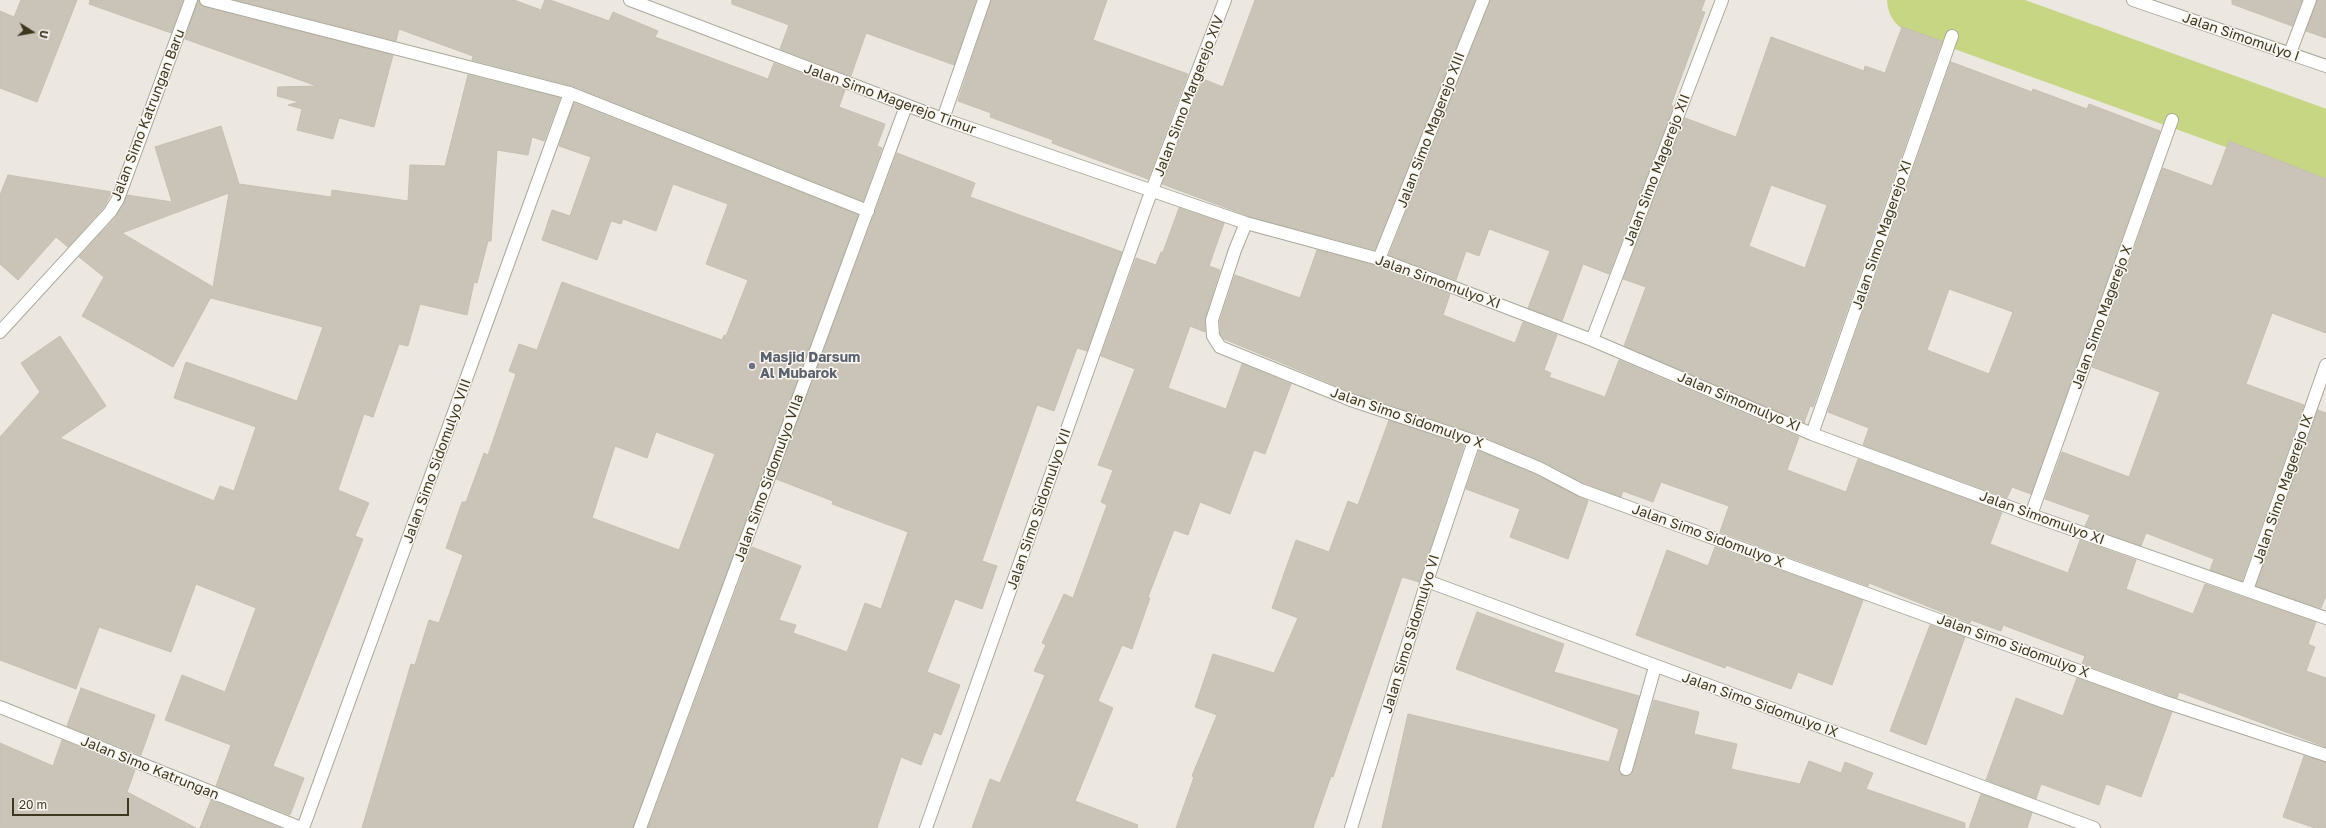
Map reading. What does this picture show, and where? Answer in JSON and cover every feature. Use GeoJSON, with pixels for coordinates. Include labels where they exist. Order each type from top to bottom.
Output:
{"type":"FeatureCollection","features":[{"type":"Feature","properties":{"kind":"street","name":"Jalan Simo Katrungan Baru"},"geometry":{"type":"LineString","coordinates":[[0,332],[110,212],[118,199],[191,0]]}},
{"type":"Feature","properties":{"kind":"street"},"geometry":{"type":"LineString","coordinates":[[206,0],[570,93],[868,211]]}},
{"type":"Feature","properties":{"kind":"street","name":"Jalan Simo Magerejo Timur"},"geometry":{"type":"LineString","coordinates":[[630,0],[943,120],[1151,191]]}},
{"type":"Feature","properties":{"kind":"street"},"geometry":{"type":"LineString","coordinates":[[943,120],[984,0]]}},
{"type":"Feature","properties":{"kind":"street","name":"Jalan Simo Margerejo XIV"},"geometry":{"type":"LineString","coordinates":[[1151,191],[1225,0]]}},
{"type":"Feature","properties":{"kind":"street","name":"Jalan Simo Magerejo XIII"},"geometry":{"type":"LineString","coordinates":[[1379,259],[1482,0]]}},
{"type":"Feature","properties":{"kind":"street","name":"Jalan Simo Magerejo XII"},"geometry":{"type":"LineString","coordinates":[[1592,340],[1722,0]]}},
{"type":"Feature","properties":{"kind":"street","name":"Jalan Simomulyo I"},"geometry":{"type":"LineString","coordinates":[[2133,0],[2326,66]]}},
{"type":"Feature","properties":{"kind":"street"},"geometry":{"type":"LineString","coordinates":[[2290,53],[2310,0]]}},
{"type":"Feature","properties":{"kind":"street","name":"Jalan Simo Magerejo XI"},"geometry":{"type":"LineString","coordinates":[[1812,434],[1952,36]]}},
{"type":"Feature","properties":{"kind":"street","name":"Jalan Simo Sidomulyo VIII"},"geometry":{"type":"LineString","coordinates":[[302,828],[570,93]]}},
{"type":"Feature","properties":{"kind":"street","name":"Jalan Simo Sidomulyo VIIa"},"geometry":{"type":"LineString","coordinates":[[640,828],[906,106]]}},
{"type":"Feature","properties":{"kind":"street","name":"Jalan Simo Magerejo X"},"geometry":{"type":"LineString","coordinates":[[2031,515],[2172,120]]}},
{"type":"Feature","properties":{"kind":"street","name":"Jalan Simomulyo XI"},"geometry":{"type":"LineString","coordinates":[[1151,191],[1246,223],[1379,259],[1592,340],[1812,434],[2031,515],[2326,618]]}},
{"type":"Feature","properties":{"kind":"street","name":"Jalan Simo Sidomulyo VII"},"geometry":{"type":"LineString","coordinates":[[926,828],[1151,191]]}},
{"type":"Feature","properties":{"kind":"street","name":"Jalan Simo Sidomulyo X"},"geometry":{"type":"LineString","coordinates":[[1246,223],[1235,250],[1212,320],[1213,336],[1220,346],[1351,400],[1474,441],[1539,468],[1581,490],[2162,701],[2326,755]]}},
{"type":"Feature","properties":{"kind":"street","name":"Jalan Simo Magerejo IX"},"geometry":{"type":"LineString","coordinates":[[2247,590],[2326,365]]}},
{"type":"Feature","properties":{"kind":"street","name":"Jalan Simo Sidomulyo VI"},"geometry":{"type":"LineString","coordinates":[[1351,828],[1427,581],[1474,441]]}},
{"type":"Feature","properties":{"kind":"street","name":"Jalan Simo Sidomulyo IX"},"geometry":{"type":"LineString","coordinates":[[1427,581],[1655,667],[2094,828]]}},
{"type":"Feature","properties":{"kind":"street"},"geometry":{"type":"LineString","coordinates":[[1626,768],[1655,667]]}},
{"type":"Feature","properties":{"kind":"street","name":"Jalan Simo Katrungan"},"geometry":{"type":"LineString","coordinates":[[0,707],[302,828]]}},
{"type":"Feature","properties":{"kind":"building"},"geometry":{"type":"Polygon","coordinates":[[[21,0],[77,0],[37,102],[0,88],[0,11],[14,17],[21,0]]]}},
{"type":"Feature","properties":{"kind":"building"},"geometry":{"type":"Polygon","coordinates":[[[90,0],[183,0],[171,33],[89,4],[90,0]]]}},
{"type":"Feature","properties":{"kind":"building"},"geometry":{"type":"Polygon","coordinates":[[[198,0],[204,7],[393,55],[374,127],[339,118],[333,139],[297,130],[302,109],[288,105],[299,102],[277,96],[278,87],[317,86],[185,39],[198,0]]]}},
{"type":"Feature","properties":{"kind":"building"},"geometry":{"type":"Polygon","coordinates":[[[236,0],[514,0],[541,10],[545,0],[550,0],[609,21],[613,12],[658,31],[655,37],[768,79],[774,63],[845,90],[839,107],[885,124],[877,146],[882,148],[863,201],[573,86],[472,60],[473,56],[399,29],[396,41],[236,0]]]}},
{"type":"Feature","properties":{"kind":"building"},"geometry":{"type":"Polygon","coordinates":[[[732,0],[976,0],[954,65],[866,33],[851,76],[780,49],[789,25],[732,4],[732,0]]]}},
{"type":"Feature","properties":{"kind":"building"},"geometry":{"type":"Polygon","coordinates":[[[991,0],[1107,0],[1093,40],[1188,74],[1148,179],[1052,143],[1053,140],[990,117],[991,113],[958,101],[991,0]]]}},
{"type":"Feature","properties":{"kind":"building"},"geometry":{"type":"Polygon","coordinates":[[[1255,0],[1475,0],[1375,250],[1251,217],[1162,184],[1203,79],[1223,87],[1255,0]]]}},
{"type":"Feature","properties":{"kind":"building"},"geometry":{"type":"Polygon","coordinates":[[[1490,0],[1705,0],[1701,11],[1705,12],[1671,105],[1673,106],[1671,113],[1609,274],[1583,264],[1562,321],[1528,308],[1550,251],[1489,229],[1479,256],[1466,251],[1456,280],[1389,255],[1490,0]]]}},
{"type":"Feature","properties":{"kind":"building"},"geometry":{"type":"Polygon","coordinates":[[[2232,0],[2302,0],[2292,26],[2232,4],[2232,0]]]}},
{"type":"Feature","properties":{"kind":"building"},"geometry":{"type":"Polygon","coordinates":[[[2317,0],[2326,0],[2326,38],[2306,31],[2317,0]]]}},
{"type":"Feature","properties":{"kind":"building"},"geometry":{"type":"Polygon","coordinates":[[[1902,27],[1942,41],[1813,407],[1810,406],[1804,423],[1624,346],[1646,287],[1623,279],[1685,118],[1736,137],[1771,37],[1864,71],[1865,66],[1885,73],[1902,27]],[[1771,185],[1749,246],[1805,268],[1827,205],[1771,185]]]}},
{"type":"Feature","properties":{"kind":"building"},"geometry":{"type":"Polygon","coordinates":[[[1951,62],[2032,92],[2033,89],[2087,109],[2089,104],[2160,131],[2031,494],[2012,487],[2007,498],[1863,445],[1869,428],[1828,412],[1951,62]],[[1949,289],[1927,350],[1989,374],[2013,312],[1949,289]]]}},
{"type":"Feature","properties":{"kind":"building"},"geometry":{"type":"Polygon","coordinates":[[[468,75],[560,98],[544,141],[532,137],[528,155],[497,150],[491,241],[488,241],[477,283],[474,282],[467,315],[420,304],[408,346],[399,344],[373,417],[364,414],[338,490],[369,503],[355,536],[363,539],[273,766],[304,778],[290,815],[216,786],[231,745],[165,720],[182,675],[225,692],[256,608],[196,584],[171,652],[99,627],[76,689],[0,660],[0,437],[40,392],[21,363],[60,336],[106,406],[60,438],[214,501],[220,486],[234,491],[256,427],[174,398],[186,362],[297,401],[323,327],[211,298],[212,295],[173,367],[82,316],[104,277],[79,257],[116,217],[127,195],[172,202],[155,147],[221,126],[239,184],[331,197],[332,190],[408,201],[410,165],[445,166],[468,75]],[[229,193],[122,233],[213,287],[229,193]]]}},
{"type":"Feature","properties":{"kind":"building"},"geometry":{"type":"Polygon","coordinates":[[[574,103],[858,215],[633,828],[362,828],[411,664],[415,665],[429,620],[439,623],[463,555],[446,548],[462,502],[466,502],[484,453],[488,455],[516,374],[509,371],[519,344],[537,350],[562,282],[722,340],[724,335],[726,336],[748,280],[706,264],[728,204],[673,184],[656,231],[623,219],[621,224],[611,221],[597,260],[542,240],[552,210],[570,216],[591,157],[559,146],[574,103]],[[656,432],[647,458],[615,446],[592,518],[679,550],[715,454],[656,432]]]}},
{"type":"Feature","properties":{"kind":"building"},"geometry":{"type":"Polygon","coordinates":[[[2229,141],[2326,179],[2326,333],[2272,313],[2246,384],[2304,405],[2242,581],[2210,570],[2214,559],[2146,533],[2141,546],[2085,526],[2090,515],[2045,499],[2062,452],[2129,477],[2160,392],[2092,367],[2163,168],[2212,186],[2229,141]]]}},
{"type":"Feature","properties":{"kind":"building"},"geometry":{"type":"Polygon","coordinates":[[[897,153],[975,183],[970,197],[1122,252],[1087,351],[1077,348],[1054,411],[1037,405],[982,561],[997,566],[982,609],[955,599],[927,672],[960,685],[941,735],[934,732],[921,765],[901,757],[877,828],[648,828],[752,547],[801,566],[779,620],[796,625],[793,633],[847,652],[865,603],[881,609],[908,532],[832,504],[833,501],[776,479],[897,153]]]}},
{"type":"Feature","properties":{"kind":"building"},"geometry":{"type":"Polygon","coordinates":[[[8,175],[112,192],[104,207],[68,247],[56,237],[18,280],[0,264],[0,195],[8,175]]]}},
{"type":"Feature","properties":{"kind":"building"},"geometry":{"type":"Polygon","coordinates":[[[1179,208],[1224,223],[1209,266],[1220,270],[1205,318],[1205,332],[1190,326],[1168,388],[1226,409],[1242,364],[1291,384],[1265,454],[1254,450],[1230,514],[1200,502],[1188,535],[1174,530],[1148,597],[1150,598],[1132,649],[1122,645],[1098,701],[1113,708],[1075,801],[1138,825],[1137,828],[972,828],[990,779],[1000,783],[1045,675],[1034,671],[1046,645],[1042,643],[1064,594],[1073,598],[1107,505],[1101,502],[1113,470],[1098,465],[1135,369],[1101,356],[1136,258],[1156,265],[1161,252],[1163,252],[1179,208]]]}},
{"type":"Feature","properties":{"kind":"building"},"geometry":{"type":"Polygon","coordinates":[[[1317,250],[1377,266],[1450,294],[1443,315],[1515,343],[1523,322],[1557,335],[1544,370],[1551,373],[1549,377],[1605,397],[1619,360],[1799,437],[1787,470],[1846,492],[1858,459],[2002,512],[1990,544],[2068,573],[2080,540],[2136,560],[2126,589],[2193,614],[2205,584],[2316,622],[2308,644],[2315,647],[2306,671],[2326,678],[2326,747],[2179,692],[2177,698],[2082,664],[2085,656],[2003,625],[2001,631],[1971,620],[1970,623],[1869,583],[1868,586],[1720,532],[1729,506],[1661,482],[1653,502],[1623,491],[1621,497],[1584,483],[1542,461],[1477,434],[1354,393],[1224,339],[1220,334],[1220,321],[1235,275],[1300,298],[1317,250]]]}},
{"type":"Feature","properties":{"kind":"building"},"geometry":{"type":"Polygon","coordinates":[[[2318,410],[2326,413],[2326,596],[2321,608],[2256,586],[2318,410]]]}},
{"type":"Feature","properties":{"kind":"building"},"geometry":{"type":"Polygon","coordinates":[[[1389,420],[1464,446],[1419,582],[1402,577],[1333,777],[1331,776],[1313,828],[1176,828],[1194,777],[1192,776],[1217,715],[1195,707],[1213,654],[1274,673],[1298,618],[1272,608],[1296,540],[1329,552],[1348,501],[1358,505],[1389,420]]]}},
{"type":"Feature","properties":{"kind":"building"},"geometry":{"type":"Polygon","coordinates":[[[1479,451],[1536,475],[1588,501],[1568,559],[1510,537],[1520,509],[1466,489],[1479,451]]]}},
{"type":"Feature","properties":{"kind":"building"},"geometry":{"type":"Polygon","coordinates":[[[1715,547],[1863,600],[1832,685],[1798,672],[1791,689],[1726,665],[1725,668],[1636,635],[1667,550],[1708,566],[1715,547]]]}},
{"type":"Feature","properties":{"kind":"building"},"geometry":{"type":"Polygon","coordinates":[[[1477,612],[1564,644],[1554,672],[1639,696],[1619,767],[1619,771],[1624,776],[1628,776],[1633,771],[1654,700],[1699,712],[1694,734],[1737,744],[1731,769],[1800,784],[1809,761],[1841,773],[1845,762],[1873,773],[1866,789],[1965,823],[1965,828],[1382,828],[1408,714],[1609,762],[1619,729],[1456,669],[1477,612]]]}},
{"type":"Feature","properties":{"kind":"building"},"geometry":{"type":"Polygon","coordinates":[[[1930,625],[1965,637],[1926,745],[1890,731],[1930,625]]]}},
{"type":"Feature","properties":{"kind":"building"},"geometry":{"type":"Polygon","coordinates":[[[2077,678],[2172,712],[2141,797],[2106,784],[2099,805],[2041,784],[2036,799],[1986,780],[2016,698],[2063,716],[2077,678]]]}},
{"type":"Feature","properties":{"kind":"building"},"geometry":{"type":"Polygon","coordinates":[[[81,688],[155,715],[141,755],[67,726],[81,688]]]}},
{"type":"Feature","properties":{"kind":"building"},"geometry":{"type":"Polygon","coordinates":[[[62,740],[135,770],[127,792],[196,828],[0,828],[0,743],[53,766],[62,740]]]}},
{"type":"Feature","properties":{"kind":"building"},"geometry":{"type":"Polygon","coordinates":[[[2304,756],[2326,762],[2326,828],[2315,828],[2283,817],[2304,756]]]}},
{"type":"Feature","properties":{"kind":"building"},"geometry":{"type":"Polygon","coordinates":[[[1981,794],[2032,813],[2027,828],[1969,828],[1981,794]]]}},
{"type":"Feature","properties":{"kind":"building"},"geometry":{"type":"Polygon","coordinates":[[[211,800],[281,828],[200,828],[211,800]]]}},
{"type":"Feature","properties":{"kind":"waterway"},"geometry":{"type":"LineString","coordinates":[[1922,0],[2326,146]]}},
{"type":"Feature","properties":{"kind":"place","name":"Masjid Darsum Al Mubarok"},"geometry":{"type":"Point","coordinates":[752,366]}}]}
